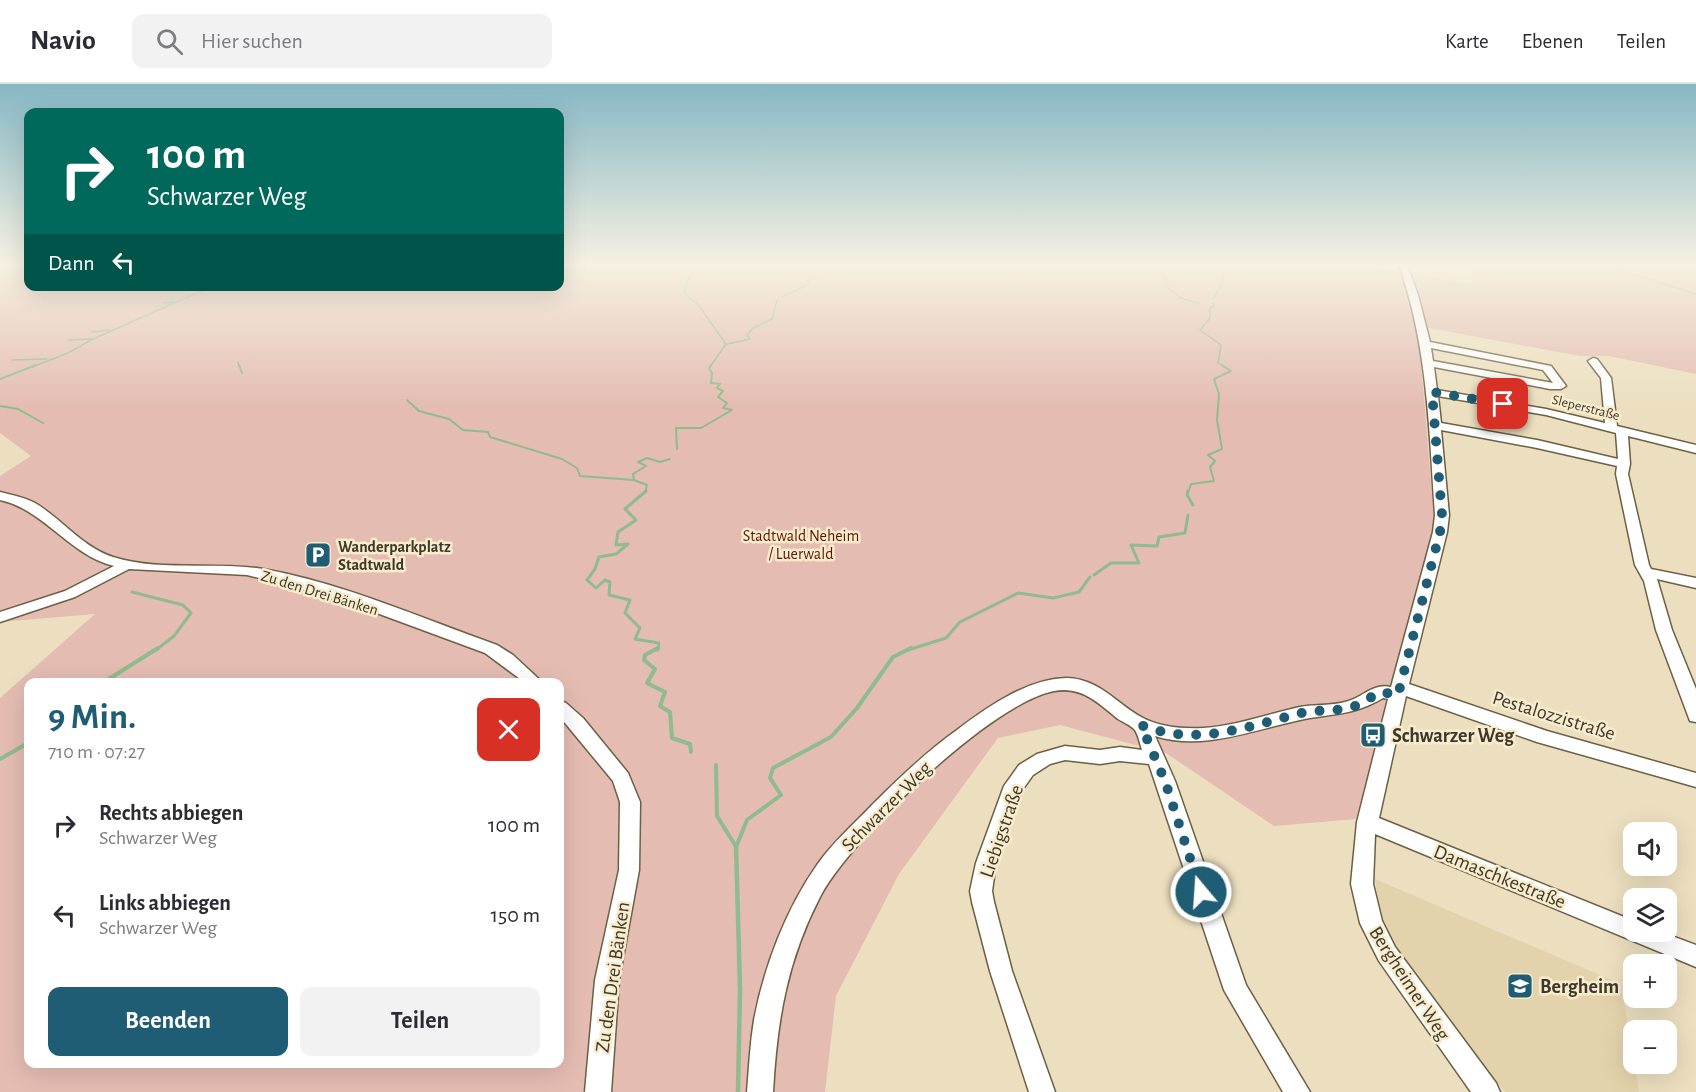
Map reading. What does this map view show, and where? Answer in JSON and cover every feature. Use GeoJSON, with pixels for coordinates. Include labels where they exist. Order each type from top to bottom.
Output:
{"type":"FeatureCollection","features":[{"type":"Feature","properties":{"kind":"street"},"geometry":{"type":"LineString","coordinates":[[1399,691],[1440,532],[1442,515],[1429,363],[1420,312]]}},
{"type":"Feature","properties":{"kind":"street"},"geometry":{"type":"LineString","coordinates":[[1426,344],[1547,368],[1561,386],[1550,386],[1429,363]]}},
{"type":"Feature","properties":{"kind":"street"},"geometry":{"type":"LineString","coordinates":[[1593,361],[1606,378],[1624,464],[1622,474],[1642,564],[1651,581],[1664,630],[1692,700],[1696,716]]}},
{"type":"Feature","properties":{"kind":"street","name":"Sleperstraße"},"geometry":{"type":"LineString","coordinates":[[1432,392],[1546,412],[1696,449]]}},
{"type":"Feature","properties":{"kind":"street"},"geometry":{"type":"LineString","coordinates":[[1434,425],[1537,444],[1624,464]]}},
{"type":"Feature","properties":{"kind":"street","name":"Zu den Drei Bänken"},"geometry":{"type":"LineString","coordinates":[[0,496],[25,502],[36,508],[91,554],[128,564],[243,570],[266,574],[339,596],[491,649],[529,678]]}},
{"type":"Feature","properties":{"kind":"street"},"geometry":{"type":"LineString","coordinates":[[0,617],[70,594],[128,564]]}},
{"type":"Feature","properties":{"kind":"street"},"geometry":{"type":"LineString","coordinates":[[1646,572],[1696,583]]}},
{"type":"Feature","properties":{"kind":"street","name":"Schwarzer Weg"},"geometry":{"type":"LineString","coordinates":[[760,1092],[764,1036],[772,995],[789,946],[811,895],[829,864],[913,776],[985,718],[1012,703],[1059,684],[1074,684],[1091,689],[1143,731],[1153,729],[1182,734],[1228,733],[1301,713],[1352,707],[1381,692],[1399,691]]}},
{"type":"Feature","properties":{"kind":"street","name":"Pestalozzistraße"},"geometry":{"type":"LineString","coordinates":[[1399,691],[1543,737],[1696,780]]}},
{"type":"Feature","properties":{"kind":"street","name":"Bergheimer Weg"},"geometry":{"type":"LineString","coordinates":[[1399,691],[1367,822],[1361,858],[1364,901],[1375,934],[1432,1019],[1487,1092]]}},
{"type":"Feature","properties":{"kind":"street","name":"Zu den Drei Bänken"},"geometry":{"type":"LineString","coordinates":[[564,711],[577,723],[621,777],[630,802],[629,870],[607,980],[598,1092]]}},
{"type":"Feature","properties":{"kind":"street"},"geometry":{"type":"LineString","coordinates":[[1143,731],[1165,781],[1236,990],[1297,1092]]}},
{"type":"Feature","properties":{"kind":"street","name":"Liebigstraße"},"geometry":{"type":"LineString","coordinates":[[1120,754],[1143,731]]}},
{"type":"Feature","properties":{"kind":"street","name":"Liebigstraße"},"geometry":{"type":"LineString","coordinates":[[1042,1092],[1002,971],[983,902],[981,891],[986,863],[1014,786],[1026,770],[1044,759],[1065,753],[1100,757],[1120,754],[1154,758]]}},
{"type":"Feature","properties":{"kind":"street","name":"Damaschkestraße"},"geometry":{"type":"LineString","coordinates":[[1367,822],[1623,926]]}},
{"type":"Feature","properties":{"kind":"street","name":"Damaschkestraße"},"geometry":{"type":"LineString","coordinates":[[1662,942],[1696,956]]}},
{"type":"Feature","properties":{"kind":"shaded area","name":"Bergheim"},"geometry":{"type":"Polygon","coordinates":[[[1375,879],[1621,984],[1623,1008],[1625,1008],[1627,1020],[1623,1020],[1623,1074],[1636,1074],[1639,1092],[1506,1092],[1461,1050],[1382,926],[1375,879]]]}},
{"type":"Feature","properties":{"kind":"green space","name":"Stadtwald Neheim / Luerwald"},"geometry":{"type":"Polygon","coordinates":[[[0,312],[1696,312],[1696,374],[1609,356],[1580,356],[1418,326],[1435,531],[1409,638],[1356,819],[1274,826],[1166,753],[1060,725],[998,738],[899,874],[836,996],[825,1092],[0,1092],[0,698],[95,614],[0,622],[0,476],[31,456],[0,433],[0,312]]]}},
{"type":"Feature","properties":{"kind":"waterway"},"geometry":{"type":"LineString","coordinates":[[32,367],[68,353],[93,339],[154,312]]}},
{"type":"Feature","properties":{"kind":"waterway"},"geometry":{"type":"LineString","coordinates":[[703,312],[726,344],[710,367]]}},
{"type":"Feature","properties":{"kind":"waterway"},"geometry":{"type":"LineString","coordinates":[[727,344],[750,339],[747,335],[753,328],[772,319],[774,312]]}},
{"type":"Feature","properties":{"kind":"waterway"},"geometry":{"type":"LineString","coordinates":[[1210,312],[1210,318],[1200,330],[1221,345],[1218,363],[1224,367]]}},
{"type":"Feature","properties":{"kind":"waterway"},"geometry":{"type":"LineString","coordinates":[[92,332],[109,330]]}},
{"type":"Feature","properties":{"kind":"waterway"},"geometry":{"type":"LineString","coordinates":[[68,340],[91,339]]}},
{"type":"Feature","properties":{"kind":"waterway"},"geometry":{"type":"LineString","coordinates":[[12,360],[47,359]]}},
{"type":"Feature","properties":{"kind":"waterway"},"geometry":{"type":"LineString","coordinates":[[238,362],[240,367]]}},
{"type":"Feature","properties":{"kind":"waterway"},"geometry":{"type":"LineString","coordinates":[[0,379],[36,365]]}},
{"type":"Feature","properties":{"kind":"waterway"},"geometry":{"type":"LineString","coordinates":[[239,365],[242,373]]}},
{"type":"Feature","properties":{"kind":"waterway"},"geometry":{"type":"LineString","coordinates":[[677,449],[676,428],[701,428],[732,410],[723,408],[727,403],[718,397],[723,391],[717,388],[720,384],[711,383],[712,373],[709,368],[711,365]]}},
{"type":"Feature","properties":{"kind":"waterway"},"geometry":{"type":"LineString","coordinates":[[1188,493],[1191,484],[1214,481],[1210,467],[1215,461],[1208,455],[1222,449],[1217,420],[1219,394],[1214,379],[1231,371],[1222,365]]}},
{"type":"Feature","properties":{"kind":"waterway"},"geometry":{"type":"LineString","coordinates":[[407,400],[419,411],[449,419],[463,430],[488,432],[490,437],[562,459],[577,468],[580,476],[634,480]]}},
{"type":"Feature","properties":{"kind":"waterway"},"geometry":{"type":"LineString","coordinates":[[0,406],[18,409],[43,423]]}},
{"type":"Feature","properties":{"kind":"waterway"},"geometry":{"type":"LineString","coordinates":[[634,480],[633,474],[646,466],[638,462],[647,458],[660,462],[670,459]]}},
{"type":"Feature","properties":{"kind":"waterway"},"geometry":{"type":"LineString","coordinates":[[634,480],[647,485],[645,492]]}},
{"type":"Feature","properties":{"kind":"waterway"},"geometry":{"type":"LineString","coordinates":[[1188,491],[1187,495],[1193,505]]}},
{"type":"Feature","properties":{"kind":"waterway"},"geometry":{"type":"LineString","coordinates":[[645,492],[625,509],[636,520],[618,532],[616,545],[628,544],[616,554],[599,557],[595,569],[587,580],[596,588],[605,580],[610,582],[609,595],[630,600],[625,613],[640,628],[635,639],[659,643],[658,650]]}},
{"type":"Feature","properties":{"kind":"waterway"},"geometry":{"type":"LineString","coordinates":[[1094,575],[1111,563],[1139,563],[1131,545],[1157,546],[1159,537],[1185,533],[1188,515]]}},
{"type":"Feature","properties":{"kind":"waterway"},"geometry":{"type":"LineString","coordinates":[[908,650],[946,638],[960,622],[1018,593],[1053,598],[1079,592],[1090,577]]}},
{"type":"Feature","properties":{"kind":"waterway"},"geometry":{"type":"LineString","coordinates":[[132,592],[183,605],[191,613],[174,636],[156,650]]}},
{"type":"Feature","properties":{"kind":"waterway"},"geometry":{"type":"LineString","coordinates":[[110,678],[158,648]]}},
{"type":"Feature","properties":{"kind":"waterway"},"geometry":{"type":"LineString","coordinates":[[658,648],[645,655],[644,660],[655,669],[647,683],[665,692],[660,706],[670,712],[672,738],[690,744],[691,752]]}},
{"type":"Feature","properties":{"kind":"waterway"},"geometry":{"type":"LineString","coordinates":[[736,847],[747,820],[781,795],[770,778],[773,768],[831,737],[857,708],[893,657],[911,648]]}},
{"type":"Feature","properties":{"kind":"waterway"},"geometry":{"type":"LineString","coordinates":[[0,759],[24,745]]}},
{"type":"Feature","properties":{"kind":"waterway"},"geometry":{"type":"LineString","coordinates":[[716,765],[717,816],[735,845]]}},
{"type":"Feature","properties":{"kind":"waterway"},"geometry":{"type":"LineString","coordinates":[[736,847],[740,989],[738,1092]]}},
{"type":"Feature","properties":{"kind":"place","name":"Wanderparkplatz Stadtwald"},"geometry":{"type":"Point","coordinates":[318,555]}},
{"type":"Feature","properties":{"kind":"place","name":"Schwarzer Weg"},"geometry":{"type":"Point","coordinates":[1373,735]}},
{"type":"Feature","properties":{"kind":"place","name":"Bergheim"},"geometry":{"type":"Point","coordinates":[1520,986]}},
{"type":"Feature","properties":{"kind":"route"},"geometry":{"type":"LineString","coordinates":[[1201,892],[1165,781],[1141,725],[1182,734],[1228,733],[1301,713],[1352,707],[1381,692],[1398,695],[1440,532],[1442,515],[1432,392],[1461,395],[1503,404]]}}]}
